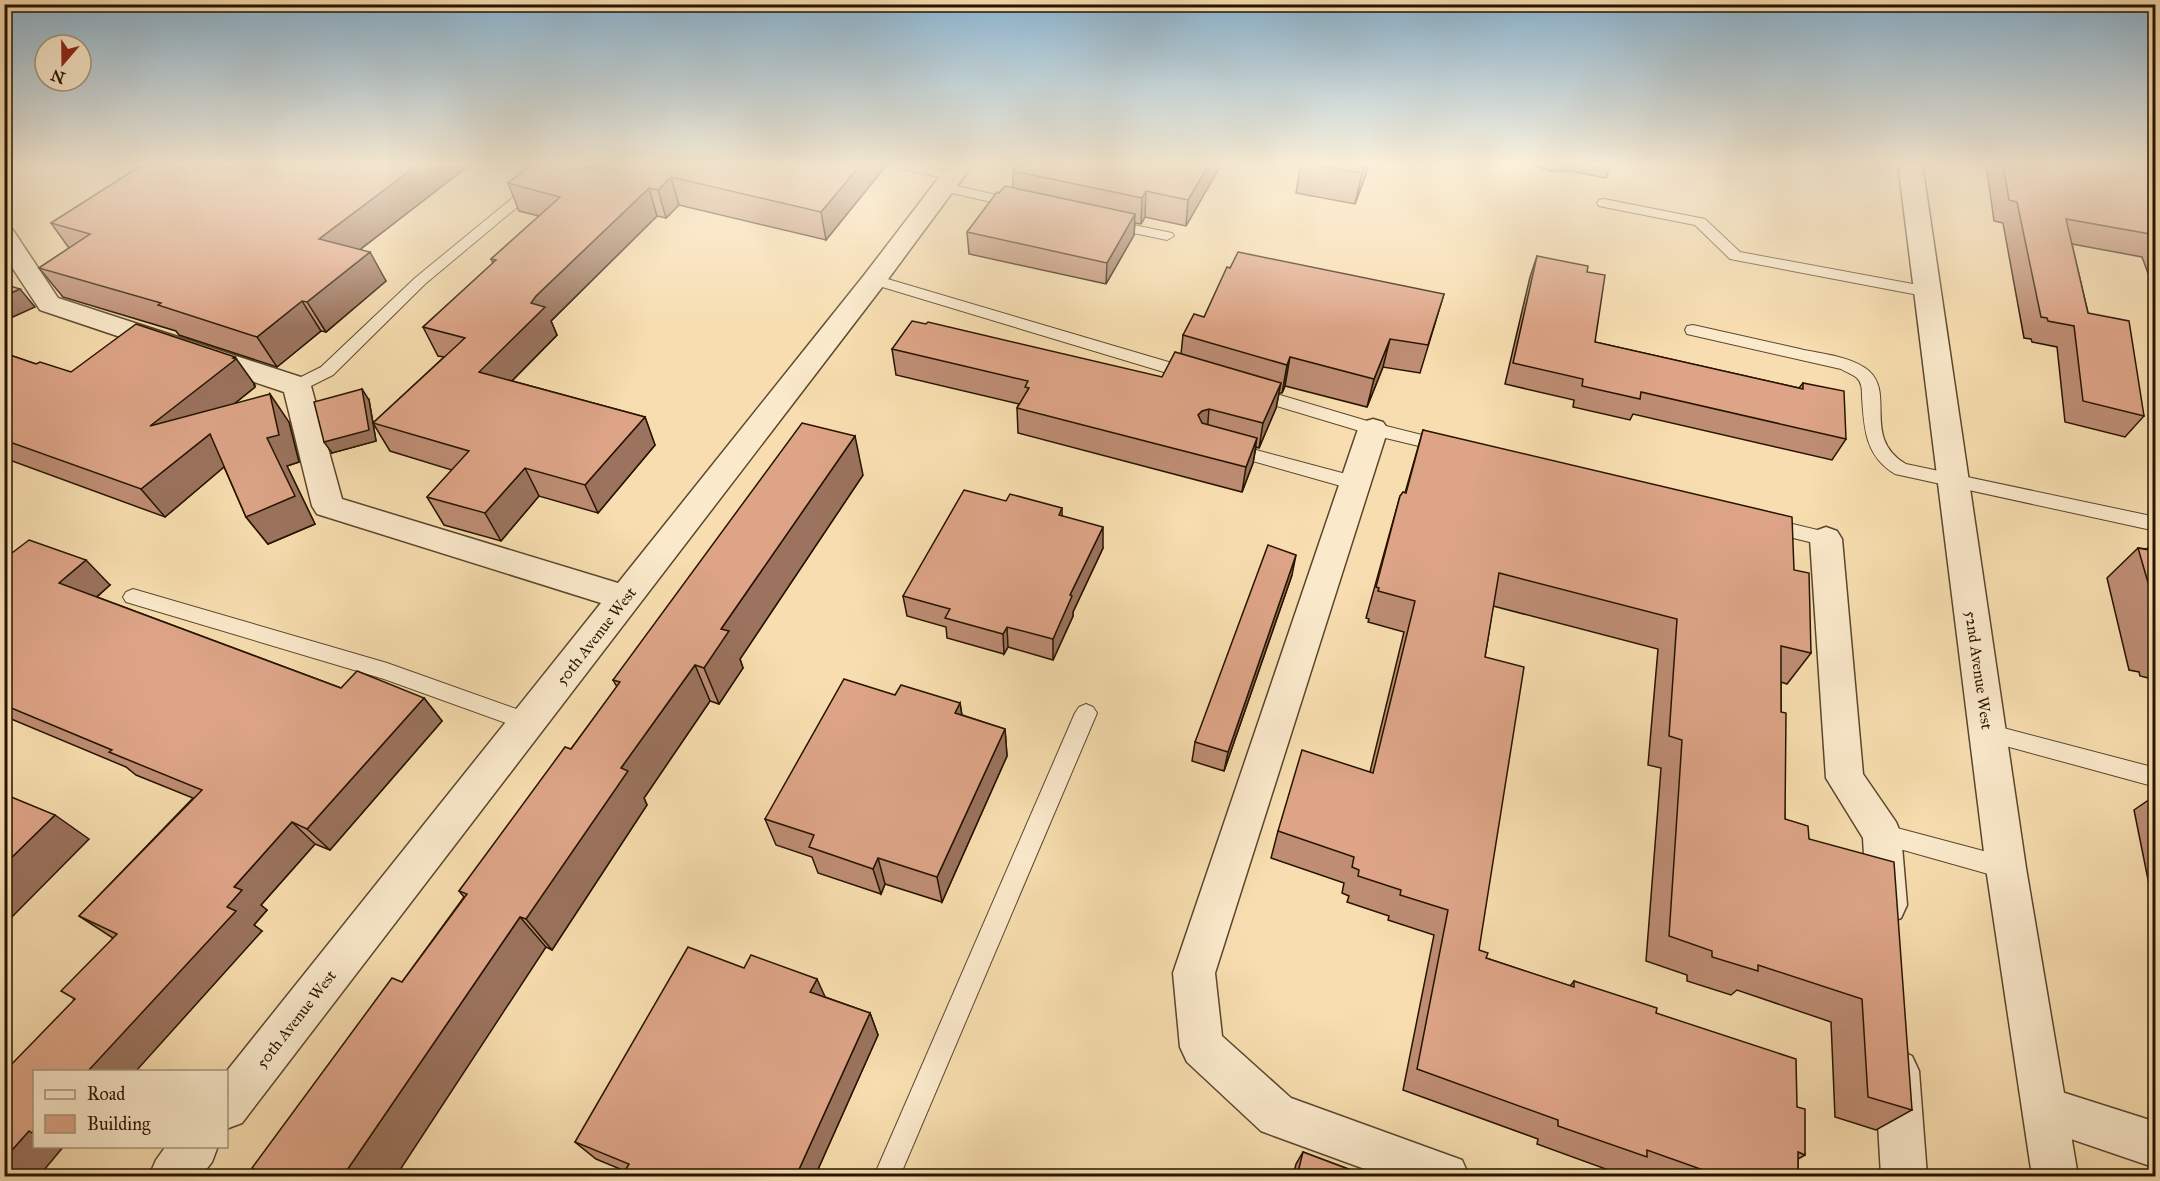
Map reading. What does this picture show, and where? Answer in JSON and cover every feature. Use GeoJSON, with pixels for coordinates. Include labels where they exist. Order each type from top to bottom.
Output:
{"type":"FeatureCollection","features":[{"type":"Feature","properties":{"kind":"street","name":"50th Avenue West"},"geometry":{"type":"LineString","coordinates":[[228,1104],[921,218]]}},
{"type":"Feature","properties":{"kind":"street","name":"52nd Avenue West"},"geometry":{"type":"LineString","coordinates":[[1918,218],[2006,868],[2055,1176]]}},
{"type":"Feature","properties":{"kind":"street"},"geometry":{"type":"LineString","coordinates":[[4,235],[49,304],[297,386],[328,506],[626,598]]}},
{"type":"Feature","properties":{"kind":"street"},"geometry":{"type":"LineString","coordinates":[[1373,429],[1194,973],[1203,1047],[1277,1115],[1446,1176]]}},
{"type":"Feature","properties":{"kind":"street"},"geometry":{"type":"LineString","coordinates":[[1826,539],[1845,778],[1882,834],[1889,940]]}},
{"type":"Feature","properties":{"kind":"street"},"geometry":{"type":"LineString","coordinates":[[1895,1035],[1904,1176]]}},
{"type":"Feature","properties":{"kind":"street"},"geometry":{"type":"LineString","coordinates":[[2046,1109],[2156,1145]]}},
{"type":"Feature","properties":{"kind":"street"},"geometry":{"type":"LineString","coordinates":[[172,1176],[194,1148]]}},
{"type":"Feature","properties":{"kind":"lane"},"geometry":{"type":"LineString","coordinates":[[297,386],[327,371],[420,281],[496,218]]}},
{"type":"Feature","properties":{"kind":"lane"},"geometry":{"type":"LineString","coordinates":[[1680,218],[1700,222],[1735,256],[1929,292]]}},
{"type":"Feature","properties":{"kind":"lane"},"geometry":{"type":"LineString","coordinates":[[1098,221],[1167,237]]}},
{"type":"Feature","properties":{"kind":"lane"},"geometry":{"type":"LineString","coordinates":[[874,280],[1204,378]]}},
{"type":"Feature","properties":{"kind":"lane"},"geometry":{"type":"LineString","coordinates":[[1692,330],[1832,360],[1857,370],[1868,381],[1876,447],[1884,459],[1901,469],[2156,524]]}},
{"type":"Feature","properties":{"kind":"lane"},"geometry":{"type":"LineString","coordinates":[[1238,388],[1373,429],[1466,451]]}},
{"type":"Feature","properties":{"kind":"lane"},"geometry":{"type":"LineString","coordinates":[[1217,446],[1355,483]]}},
{"type":"Feature","properties":{"kind":"lane"},"geometry":{"type":"LineString","coordinates":[[1756,522],[1826,539]]}},
{"type":"Feature","properties":{"kind":"lane"},"geometry":{"type":"LineString","coordinates":[[133,597],[387,671],[528,722]]}},
{"type":"Feature","properties":{"kind":"lane"},"geometry":{"type":"LineString","coordinates":[[887,1176],[1086,713]]}},
{"type":"Feature","properties":{"kind":"lane"},"geometry":{"type":"LineString","coordinates":[[1988,733],[2156,778]]}},
{"type":"Feature","properties":{"kind":"lane"},"geometry":{"type":"LineString","coordinates":[[1882,834],[2006,868]]}},
{"type":"Feature","properties":{"kind":"building"},"geometry":{"type":"Polygon","coordinates":[[[59,218],[347,218],[319,239],[370,252],[307,302],[302,301],[257,337],[158,305],[161,303],[39,268],[90,234],[51,223],[59,218]]]}},
{"type":"Feature","properties":{"kind":"building"},"geometry":{"type":"Polygon","coordinates":[[[537,218],[617,218],[536,296],[531,303],[545,307],[479,372],[645,417],[585,485],[525,468],[485,513],[427,497],[469,451],[373,423],[465,338],[423,327],[496,260],[491,259],[537,218]]]}},
{"type":"Feature","properties":{"kind":"building"},"geometry":{"type":"Polygon","coordinates":[[[977,218],[1133,218],[1107,263],[967,232],[977,218]]]}},
{"type":"Feature","properties":{"kind":"building"},"geometry":{"type":"Polygon","coordinates":[[[2020,218],[2156,218],[2156,235],[2066,219],[2088,313],[2129,321],[2144,416],[2083,401],[2074,326],[2048,321],[2047,318],[2041,317],[2020,218]]]}},
{"type":"Feature","properties":{"kind":"building"},"geometry":{"type":"Polygon","coordinates":[[[1238,252],[1444,294],[1428,345],[1390,339],[1374,379],[1290,357],[1287,365],[1183,335],[1194,314],[1204,317],[1227,267],[1230,268],[1238,252]]]}},
{"type":"Feature","properties":{"kind":"building"},"geometry":{"type":"Polygon","coordinates":[[[1537,256],[1588,266],[1587,272],[1605,275],[1595,342],[1803,389],[1803,383],[1844,391],[1846,439],[1641,392],[1640,399],[1582,386],[1583,379],[1513,363],[1537,256]]]}},
{"type":"Feature","properties":{"kind":"building"},"geometry":{"type":"Polygon","coordinates":[[[4,284],[20,289],[4,296],[4,284]]]}},
{"type":"Feature","properties":{"kind":"building"},"geometry":{"type":"Polygon","coordinates":[[[912,321],[926,324],[928,322],[1162,377],[1175,352],[1281,383],[1263,423],[1209,409],[1198,415],[1202,423],[1257,438],[1246,467],[1017,408],[1029,388],[1025,387],[1028,381],[892,349],[912,321]]]}},
{"type":"Feature","properties":{"kind":"building"},"geometry":{"type":"Polygon","coordinates":[[[136,324],[236,359],[150,426],[270,394],[279,435],[267,438],[295,496],[246,517],[210,434],[141,489],[4,440],[4,353],[36,364],[40,362],[71,372],[136,324]]]}},
{"type":"Feature","properties":{"kind":"building"},"geometry":{"type":"Polygon","coordinates":[[[362,389],[369,430],[324,442],[314,402],[362,389]]]}},
{"type":"Feature","properties":{"kind":"building"},"geometry":{"type":"Polygon","coordinates":[[[802,423],[855,436],[721,629],[729,631],[704,668],[695,665],[621,768],[628,771],[526,919],[520,917],[343,1176],[264,1176],[252,1168],[392,978],[402,982],[467,894],[459,891],[565,747],[571,749],[620,682],[613,680],[802,423]]]}},
{"type":"Feature","properties":{"kind":"building"},"geometry":{"type":"Polygon","coordinates":[[[1423,430],[1792,517],[1794,570],[1809,573],[1811,653],[1781,646],[1781,712],[1786,713],[1785,819],[1808,826],[1809,839],[1894,862],[1912,1110],[1868,1097],[1862,999],[1758,965],[1758,971],[1712,957],[1712,951],[1669,936],[1682,740],[1669,736],[1677,619],[1499,573],[1485,657],[1524,667],[1479,950],[1488,953],[1486,958],[1574,987],[1574,981],[1657,1008],[1656,1013],[1796,1059],[1797,1107],[1805,1109],[1805,1155],[1798,1152],[1798,1176],[1720,1176],[1647,1150],[1647,1157],[1558,1126],[1558,1120],[1417,1069],[1448,910],[1400,895],[1401,890],[1358,876],[1359,870],[1352,867],[1354,857],[1278,831],[1302,750],[1373,773],[1415,601],[1378,591],[1379,588],[1376,587],[1400,496],[1403,492],[1406,493],[1423,430]]]}},
{"type":"Feature","properties":{"kind":"building"},"geometry":{"type":"Polygon","coordinates":[[[964,490],[1006,501],[1010,494],[1062,508],[1059,515],[1103,527],[1070,595],[1072,596],[1053,639],[1007,627],[1003,634],[945,618],[950,609],[903,596],[964,490]]]}},
{"type":"Feature","properties":{"kind":"building"},"geometry":{"type":"Polygon","coordinates":[[[29,540],[86,560],[59,583],[341,688],[357,671],[424,698],[307,829],[292,822],[234,887],[242,890],[227,907],[236,911],[89,1070],[33,1070],[33,1132],[29,1131],[4,1159],[4,1072],[75,999],[61,991],[117,934],[79,916],[202,790],[4,705],[4,559],[29,540]]]}},
{"type":"Feature","properties":{"kind":"building"},"geometry":{"type":"Polygon","coordinates":[[[1268,545],[1296,555],[1228,752],[1195,742],[1268,545]]]}},
{"type":"Feature","properties":{"kind":"building"},"geometry":{"type":"Polygon","coordinates":[[[2138,548],[2156,549],[2156,610],[2138,548]]]}},
{"type":"Feature","properties":{"kind":"building"},"geometry":{"type":"Polygon","coordinates":[[[844,679],[895,695],[901,685],[960,703],[955,713],[1005,729],[937,877],[878,858],[873,869],[809,847],[814,835],[765,819],[844,679]]]}},
{"type":"Feature","properties":{"kind":"building"},"geometry":{"type":"Polygon","coordinates":[[[4,794],[55,815],[4,865],[4,794]]]}},
{"type":"Feature","properties":{"kind":"building"},"geometry":{"type":"Polygon","coordinates":[[[688,947],[744,968],[751,955],[817,979],[810,992],[870,1013],[796,1176],[622,1176],[629,1164],[575,1142],[688,947]]]}},
{"type":"Feature","properties":{"kind":"building"},"geometry":{"type":"Polygon","coordinates":[[[1303,1152],[1367,1176],[1297,1176],[1303,1152]]]}}]}
